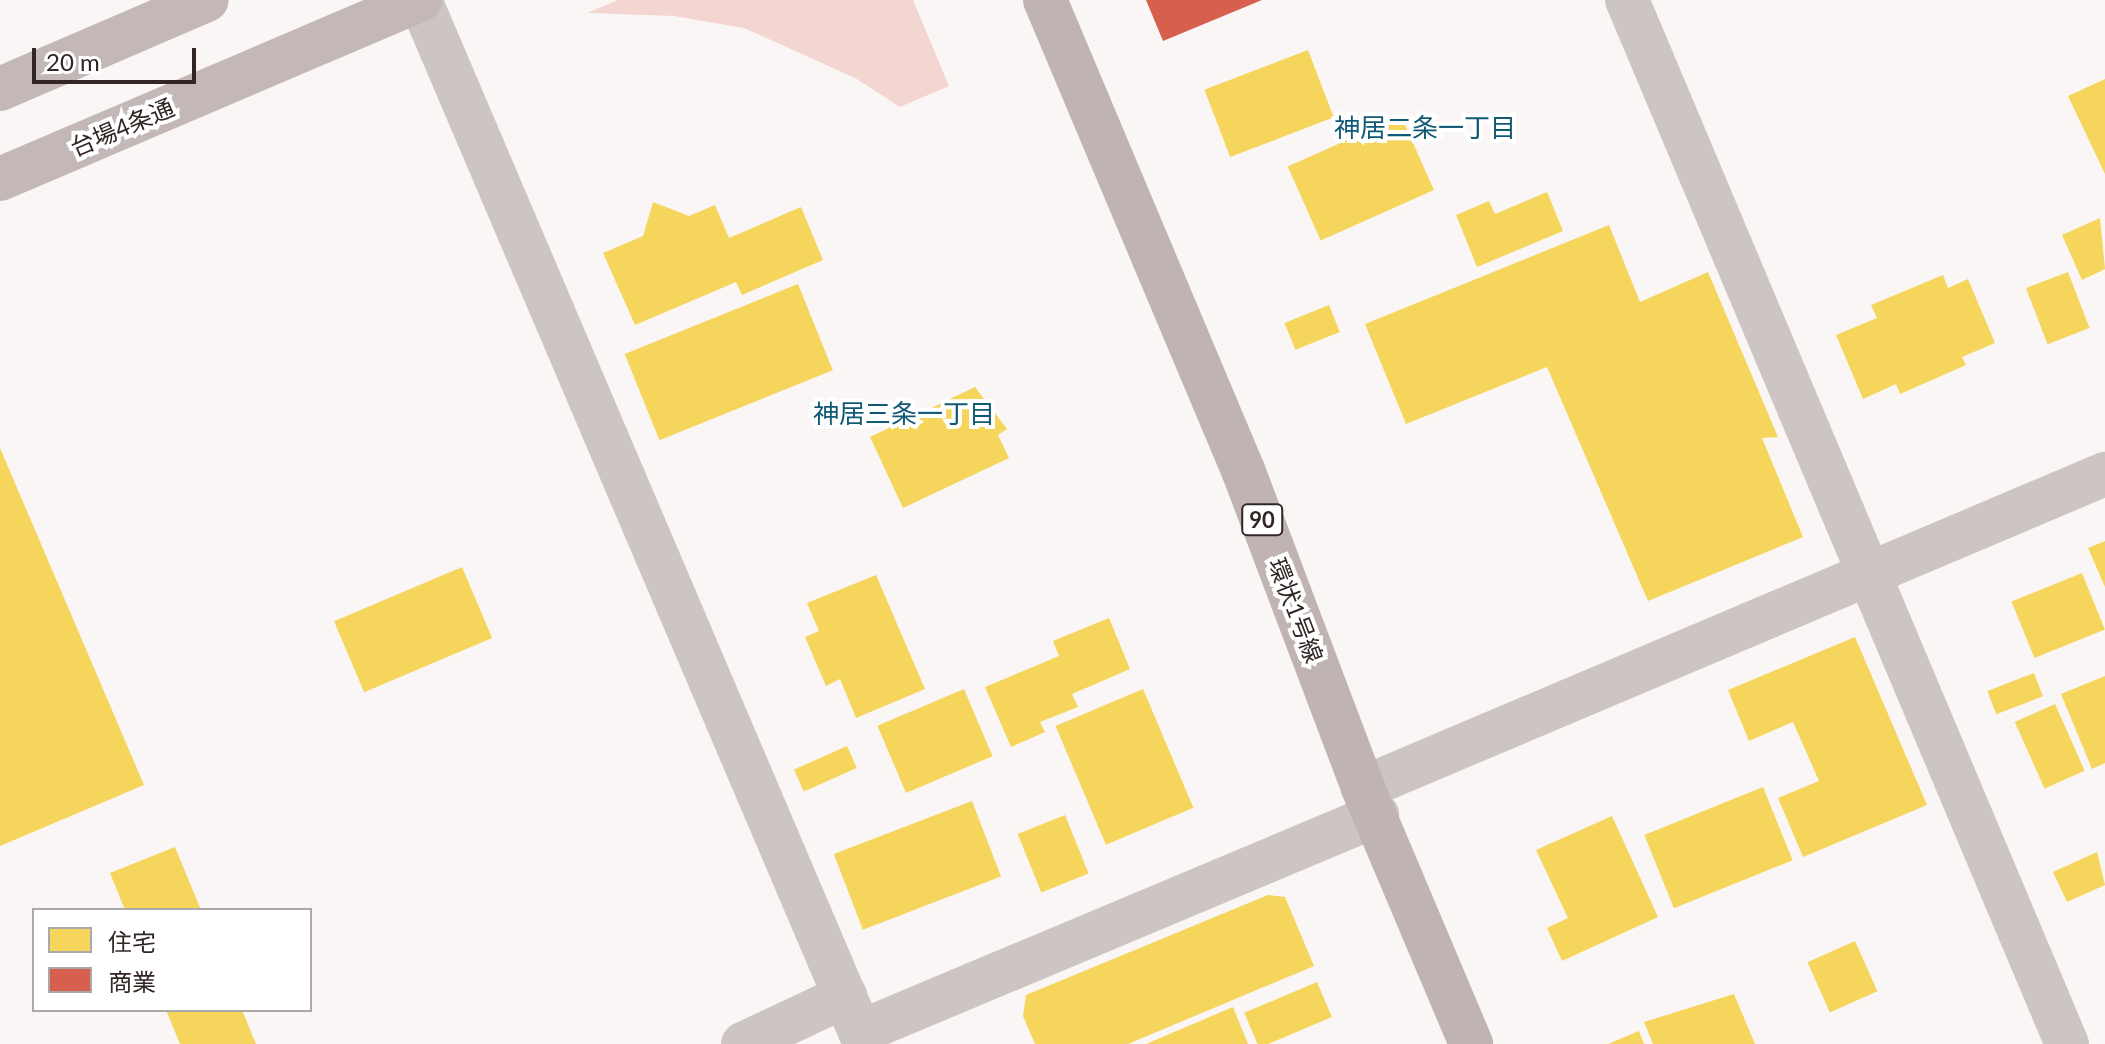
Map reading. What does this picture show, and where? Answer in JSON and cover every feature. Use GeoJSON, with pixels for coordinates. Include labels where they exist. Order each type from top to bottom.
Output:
{"type":"FeatureCollection","features":[{"type":"Feature","properties":{"kind":"highway"},"geometry":{"type":"LineString","coordinates":[[0,89],[207,0]]}},
{"type":"Feature","properties":{"kind":"highway","name":"台場4条通"},"geometry":{"type":"LineString","coordinates":[[0,179],[420,0]]}},
{"type":"Feature","properties":{"kind":"main road","name":"環状1号線"},"geometry":{"type":"LineString","coordinates":[[1045,0],[1243,470],[1370,801],[1471,1044]]}},
{"type":"Feature","properties":{"kind":"street"},"geometry":{"type":"LineString","coordinates":[[420,0],[857,1024]]}},
{"type":"Feature","properties":{"kind":"street"},"geometry":{"type":"LineString","coordinates":[[1627,0],[2067,1044]]}},
{"type":"Feature","properties":{"kind":"street"},"geometry":{"type":"LineString","coordinates":[[743,1044],[857,1024],[1370,801],[1867,574],[2105,474]]}},
{"type":"Feature","properties":{"kind":"shaded area"},"geometry":{"type":"Polygon","coordinates":[[[618,0],[913,0],[949,86],[900,107],[855,78],[744,28],[674,16],[587,13],[618,0]]]}},
{"type":"Feature","properties":{"kind":"building: 住宅"},"geometry":{"type":"Polygon","coordinates":[[[1308,50],[1334,117],[1230,157],[1204,90],[1308,50]]]}},
{"type":"Feature","properties":{"kind":"building: 住宅"},"geometry":{"type":"Polygon","coordinates":[[[2105,79],[2105,174],[2068,96],[2105,79]]]}},
{"type":"Feature","properties":{"kind":"building: 住宅"},"geometry":{"type":"Polygon","coordinates":[[[1401,116],[1434,190],[1321,240],[1288,166],[1401,116]]]}},
{"type":"Feature","properties":{"kind":"building: 住宅"},"geometry":{"type":"Polygon","coordinates":[[[1547,192],[1563,231],[1477,267],[1456,215],[1489,201],[1495,214],[1547,192]]]}},
{"type":"Feature","properties":{"kind":"building: 住宅"},"geometry":{"type":"Polygon","coordinates":[[[653,202],[689,216],[715,205],[729,238],[801,207],[823,260],[742,295],[736,282],[635,325],[603,253],[643,236],[653,202]]]}},
{"type":"Feature","properties":{"kind":"building: 住宅"},"geometry":{"type":"Polygon","coordinates":[[[2100,218],[2105,269],[2082,280],[2062,235],[2100,218]]]}},
{"type":"Feature","properties":{"kind":"building: 住宅"},"geometry":{"type":"Polygon","coordinates":[[[1609,225],[1640,302],[1708,272],[1778,437],[1762,438],[1803,537],[1648,601],[1547,367],[1406,424],[1365,324],[1609,225]]]}},
{"type":"Feature","properties":{"kind":"building: 住宅"},"geometry":{"type":"Polygon","coordinates":[[[2068,272],[2090,328],[2047,344],[2026,288],[2068,272]]]}},
{"type":"Feature","properties":{"kind":"building: 住宅"},"geometry":{"type":"Polygon","coordinates":[[[1943,275],[1948,288],[1968,279],[1995,343],[1962,357],[1966,365],[1900,394],[1896,384],[1863,399],[1836,335],[1877,318],[1871,305],[1943,275]]]}},
{"type":"Feature","properties":{"kind":"building: 住宅"},"geometry":{"type":"Polygon","coordinates":[[[798,284],[833,370],[659,440],[625,354],[798,284]]]}},
{"type":"Feature","properties":{"kind":"building: 住宅"},"geometry":{"type":"Polygon","coordinates":[[[1329,305],[1340,332],[1295,350],[1284,323],[1329,305]]]}},
{"type":"Feature","properties":{"kind":"building: 住宅"},"geometry":{"type":"Polygon","coordinates":[[[975,387],[1007,429],[998,435],[1009,458],[903,508],[870,437],[975,387]]]}},
{"type":"Feature","properties":{"kind":"building: 住宅"},"geometry":{"type":"Polygon","coordinates":[[[0,448],[144,785],[0,846],[0,448]]]}},
{"type":"Feature","properties":{"kind":"building: 住宅"},"geometry":{"type":"Polygon","coordinates":[[[2105,541],[2105,587],[2088,548],[2105,541]]]}},
{"type":"Feature","properties":{"kind":"building: 住宅"},"geometry":{"type":"Polygon","coordinates":[[[462,567],[492,638],[364,692],[334,621],[462,567]]]}},
{"type":"Feature","properties":{"kind":"building: 住宅"},"geometry":{"type":"Polygon","coordinates":[[[2082,573],[2105,630],[2034,658],[2012,601],[2082,573]]]}},
{"type":"Feature","properties":{"kind":"building: 住宅"},"geometry":{"type":"Polygon","coordinates":[[[876,575],[925,689],[856,718],[840,679],[826,686],[805,637],[819,631],[807,603],[876,575]]]}},
{"type":"Feature","properties":{"kind":"building: 住宅"},"geometry":{"type":"Polygon","coordinates":[[[1109,618],[1130,669],[1072,694],[1078,707],[1040,722],[1045,732],[1011,747],[985,687],[1059,656],[1053,641],[1109,618]]]}},
{"type":"Feature","properties":{"kind":"building: 住宅"},"geometry":{"type":"Polygon","coordinates":[[[1855,637],[1927,805],[1803,857],[1778,798],[1819,781],[1793,722],[1749,741],[1728,690],[1855,637]]]}},
{"type":"Feature","properties":{"kind":"building: 住宅"},"geometry":{"type":"Polygon","coordinates":[[[2034,673],[2043,696],[1996,714],[1987,691],[2034,673]]]}},
{"type":"Feature","properties":{"kind":"building: 住宅"},"geometry":{"type":"Polygon","coordinates":[[[2105,676],[2105,763],[2092,769],[2061,694],[2105,676]]]}},
{"type":"Feature","properties":{"kind":"building: 住宅"},"geometry":{"type":"Polygon","coordinates":[[[964,689],[993,756],[906,793],[877,726],[964,689]]]}},
{"type":"Feature","properties":{"kind":"building: 住宅"},"geometry":{"type":"Polygon","coordinates":[[[1143,689],[1193,808],[1106,845],[1056,726],[1143,689]]]}},
{"type":"Feature","properties":{"kind":"building: 住宅"},"geometry":{"type":"Polygon","coordinates":[[[2055,704],[2085,771],[2044,789],[2015,722],[2055,704]]]}},
{"type":"Feature","properties":{"kind":"building: 住宅"},"geometry":{"type":"Polygon","coordinates":[[[847,746],[857,768],[804,792],[794,770],[847,746]]]}},
{"type":"Feature","properties":{"kind":"building: 住宅"},"geometry":{"type":"Polygon","coordinates":[[[1763,787],[1793,860],[1674,908],[1644,835],[1763,787]]]}},
{"type":"Feature","properties":{"kind":"building: 住宅"},"geometry":{"type":"Polygon","coordinates":[[[972,801],[1001,877],[863,930],[834,854],[972,801]]]}},
{"type":"Feature","properties":{"kind":"building: 住宅"},"geometry":{"type":"Polygon","coordinates":[[[1065,815],[1089,873],[1041,893],[1018,834],[1065,815]]]}},
{"type":"Feature","properties":{"kind":"building: 住宅"},"geometry":{"type":"Polygon","coordinates":[[[1612,816],[1658,917],[1562,961],[1547,928],[1568,918],[1536,850],[1612,816]]]}},
{"type":"Feature","properties":{"kind":"building: 住宅"},"geometry":{"type":"Polygon","coordinates":[[[175,847],[200,908],[124,908],[110,873],[175,847]]]}},
{"type":"Feature","properties":{"kind":"building: 住宅"},"geometry":{"type":"Polygon","coordinates":[[[2097,852],[2105,885],[2067,902],[2053,872],[2097,852]]]}},
{"type":"Feature","properties":{"kind":"building: 住宅"},"geometry":{"type":"Polygon","coordinates":[[[1268,895],[1285,897],[1314,966],[1128,1044],[1035,1044],[1023,1016],[1026,995],[1268,895]]]}},
{"type":"Feature","properties":{"kind":"building: 住宅"},"geometry":{"type":"Polygon","coordinates":[[[1855,941],[1877,991],[1830,1012],[1807,962],[1855,941]]]}},
{"type":"Feature","properties":{"kind":"building: 住宅"},"geometry":{"type":"Polygon","coordinates":[[[1317,982],[1332,1017],[1268,1044],[1257,1044],[1244,1013],[1317,982]]]}},
{"type":"Feature","properties":{"kind":"building: 住宅"},"geometry":{"type":"Polygon","coordinates":[[[1734,994],[1755,1044],[1653,1044],[1644,1022],[1734,994]]]}},
{"type":"Feature","properties":{"kind":"building: 住宅"},"geometry":{"type":"Polygon","coordinates":[[[1233,1007],[1248,1044],[1146,1044],[1233,1007]]]}},
{"type":"Feature","properties":{"kind":"building: 住宅"},"geometry":{"type":"Polygon","coordinates":[[[167,1012],[243,1012],[256,1044],[180,1044],[167,1012]]]}},
{"type":"Feature","properties":{"kind":"building: 住宅"},"geometry":{"type":"Polygon","coordinates":[[[1639,1031],[1644,1044],[1608,1044],[1639,1031]]]}},
{"type":"Feature","properties":{"kind":"building: 商業"},"geometry":{"type":"Polygon","coordinates":[[[1146,0],[1262,0],[1163,41],[1146,0]]]}},
{"type":"Feature","properties":{"kind":"district","name":"神居二条一丁目"},"geometry":{"type":"Point","coordinates":[1425,128]}},
{"type":"Feature","properties":{"kind":"district","name":"神居三条一丁目"},"geometry":{"type":"Point","coordinates":[904,414]}}]}
